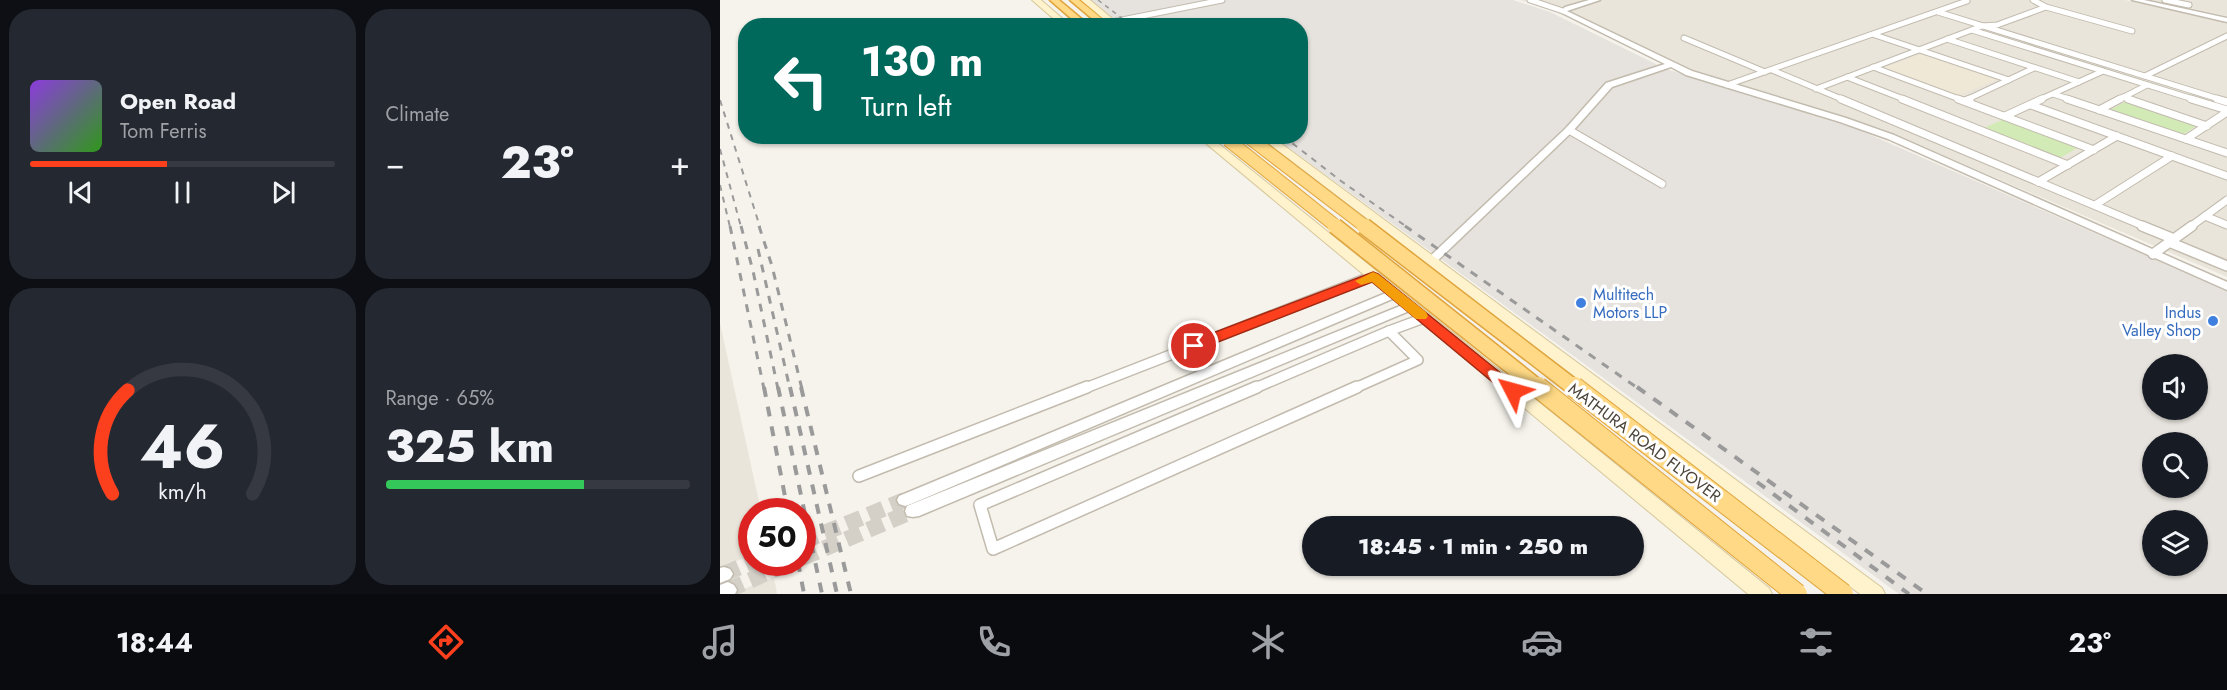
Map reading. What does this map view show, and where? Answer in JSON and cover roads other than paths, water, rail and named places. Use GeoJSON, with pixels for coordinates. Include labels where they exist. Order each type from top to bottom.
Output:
{"type":"FeatureCollection","features":[{"type":"Feature","properties":{"kind":"highway"},"geometry":{"type":"LineString","coordinates":[[1053,0],[1076,18]]}},
{"type":"Feature","properties":{"kind":"highway"},"geometry":{"type":"LineString","coordinates":[[1074,0],[1102,18]]}},
{"type":"Feature","properties":{"kind":"highway","name":"MATHURA ROAD FLYOVER"},"geometry":{"type":"LineString","coordinates":[[1234,144],[1797,594]]}},
{"type":"Feature","properties":{"kind":"highway","name":"MATHURA ROAD FLYOVER"},"geometry":{"type":"LineString","coordinates":[[1257,144],[1843,594]]}},
{"type":"Feature","properties":{"kind":"main road"},"geometry":{"type":"LineString","coordinates":[[1036,0],[1057,18]]}},
{"type":"Feature","properties":{"kind":"main road"},"geometry":{"type":"LineString","coordinates":[[1085,0],[1105,18]]}},
{"type":"Feature","properties":{"kind":"main road"},"geometry":{"type":"LineString","coordinates":[[1212,144],[1762,594]]}},
{"type":"Feature","properties":{"kind":"main road"},"geometry":{"type":"LineString","coordinates":[[1275,144],[1875,594]]}},
{"type":"Feature","properties":{"kind":"main road"},"geometry":{"type":"LineString","coordinates":[[1495,376],[1545,348]]}},
{"type":"Feature","properties":{"kind":"street"},"geometry":{"type":"LineString","coordinates":[[1140,18],[1222,0]]}},
{"type":"Feature","properties":{"kind":"street"},"geometry":{"type":"LineString","coordinates":[[1530,0],[1563,11],[1671,65],[1882,134],[2227,286]]}},
{"type":"Feature","properties":{"kind":"street"},"geometry":{"type":"LineString","coordinates":[[1563,11],[1597,0]]}},
{"type":"Feature","properties":{"kind":"street"},"geometry":{"type":"LineString","coordinates":[[1727,85],[1875,35],[1966,2],[1965,0]]}},
{"type":"Feature","properties":{"kind":"street"},"geometry":{"type":"LineString","coordinates":[[2135,0],[2186,8],[2196,0]]}},
{"type":"Feature","properties":{"kind":"street"},"geometry":{"type":"LineString","coordinates":[[2165,0],[2227,20]]}},
{"type":"Feature","properties":{"kind":"street"},"geometry":{"type":"LineString","coordinates":[[2037,1],[2046,7],[2132,31]]}},
{"type":"Feature","properties":{"kind":"street"},"geometry":{"type":"LineString","coordinates":[[1816,89],[1982,26],[1997,25],[2046,7]]}},
{"type":"Feature","properties":{"kind":"street"},"geometry":{"type":"LineString","coordinates":[[1938,12],[2227,102]]}},
{"type":"Feature","properties":{"kind":"street"},"geometry":{"type":"LineString","coordinates":[[1972,30],[2227,111]]}},
{"type":"Feature","properties":{"kind":"street"},"geometry":{"type":"LineString","coordinates":[[1875,35],[2009,80]]}},
{"type":"Feature","properties":{"kind":"street"},"geometry":{"type":"LineString","coordinates":[[2145,76],[2227,36]]}},
{"type":"Feature","properties":{"kind":"street"},"geometry":{"type":"LineString","coordinates":[[1684,38],[1816,89],[2038,182],[2227,266]]}},
{"type":"Feature","properties":{"kind":"street"},"geometry":{"type":"LineString","coordinates":[[1947,39],[2079,82]]}},
{"type":"Feature","properties":{"kind":"street"},"geometry":{"type":"LineString","coordinates":[[1430,262],[1569,130],[1609,85],[1671,65]]}},
{"type":"Feature","properties":{"kind":"street"},"geometry":{"type":"LineString","coordinates":[[1873,67],[2094,150]]}},
{"type":"Feature","properties":{"kind":"street"},"geometry":{"type":"LineString","coordinates":[[1965,101],[2034,68]]}},
{"type":"Feature","properties":{"kind":"street"},"geometry":{"type":"LineString","coordinates":[[2005,116],[2103,71]]}},
{"type":"Feature","properties":{"kind":"street"},"geometry":{"type":"LineString","coordinates":[[1847,77],[2068,165]]}},
{"type":"Feature","properties":{"kind":"street"},"geometry":{"type":"LineString","coordinates":[[2099,110],[2147,85]]}},
{"type":"Feature","properties":{"kind":"street"},"geometry":{"type":"LineString","coordinates":[[2053,94],[2227,153]]}},
{"type":"Feature","properties":{"kind":"street"},"geometry":{"type":"LineString","coordinates":[[2123,98],[2207,126]]}},
{"type":"Feature","properties":{"kind":"street"},"geometry":{"type":"LineString","coordinates":[[2031,105],[2227,176]]}},
{"type":"Feature","properties":{"kind":"street"},"geometry":{"type":"LineString","coordinates":[[2186,139],[2227,111]]}},
{"type":"Feature","properties":{"kind":"street"},"geometry":{"type":"LineString","coordinates":[[1569,130],[1662,184]]}},
{"type":"Feature","properties":{"kind":"street"},"geometry":{"type":"LineString","coordinates":[[2038,182],[2117,136]]}},
{"type":"Feature","properties":{"kind":"street"},"geometry":{"type":"LineString","coordinates":[[2095,206],[2172,156]]}},
{"type":"Feature","properties":{"kind":"street"},"geometry":{"type":"LineString","coordinates":[[2153,254],[2227,200]]}},
{"type":"Feature","properties":{"kind":"street"},"geometry":{"type":"LineString","coordinates":[[2205,216],[2227,225]]}},
{"type":"Feature","properties":{"kind":"street"},"geometry":{"type":"LineString","coordinates":[[859,476],[1373,276]]}},
{"type":"Feature","properties":{"kind":"street"},"geometry":{"type":"LineString","coordinates":[[1393,294],[909,505],[1410,306]]}},
{"type":"Feature","properties":{"kind":"street"},"geometry":{"type":"LineString","coordinates":[[1389,331],[1418,360],[993,549],[980,505],[1389,331],[1424,318]]}},
{"type":"Feature","properties":{"kind":"tunnel"},"geometry":{"type":"LineString","coordinates":[[816,536],[905,500]]}},
{"type":"Feature","properties":{"kind":"tunnel"},"geometry":{"type":"LineString","coordinates":[[816,552],[913,511]]}},
{"type":"Feature","properties":{"kind":"tunnel"},"geometry":{"type":"LineString","coordinates":[[724,574],[738,568]]}},
{"type":"Feature","properties":{"kind":"tunnel"},"geometry":{"type":"LineString","coordinates":[[728,590],[760,576]]}},
{"type":"Feature","properties":{"kind":"railway"},"geometry":{"type":"LineString","coordinates":[[1098,0],[1122,18]]}},
{"type":"Feature","properties":{"kind":"railway"},"geometry":{"type":"LineString","coordinates":[[720,100],[760,227]]}},
{"type":"Feature","properties":{"kind":"railway"},"geometry":{"type":"LineString","coordinates":[[1293,144],[1407,227]]}},
{"type":"Feature","properties":{"kind":"railway"},"geometry":{"type":"LineString","coordinates":[[720,149],[741,227]]}},
{"type":"Feature","properties":{"kind":"railway"},"geometry":{"type":"LineString","coordinates":[[720,185],[730,227]]}},
{"type":"Feature","properties":{"kind":"railway"},"geometry":{"type":"LineString","coordinates":[[730,226],[764,389]]}},
{"type":"Feature","properties":{"kind":"railway"},"geometry":{"type":"LineString","coordinates":[[741,226],[778,389]]}},
{"type":"Feature","properties":{"kind":"railway"},"geometry":{"type":"LineString","coordinates":[[759,226],[772,266],[802,389]]}},
{"type":"Feature","properties":{"kind":"railway"},"geometry":{"type":"LineString","coordinates":[[1405,226],[1639,389]]}},
{"type":"Feature","properties":{"kind":"railway"},"geometry":{"type":"LineString","coordinates":[[758,249],[790,389]]}},
{"type":"Feature","properties":{"kind":"railway"},"geometry":{"type":"LineString","coordinates":[[764,387],[785,498]]}},
{"type":"Feature","properties":{"kind":"railway"},"geometry":{"type":"LineString","coordinates":[[778,387],[822,594]]}},
{"type":"Feature","properties":{"kind":"railway"},"geometry":{"type":"LineString","coordinates":[[790,387],[837,594]]}},
{"type":"Feature","properties":{"kind":"railway"},"geometry":{"type":"LineString","coordinates":[[801,387],[851,594]]}},
{"type":"Feature","properties":{"kind":"railway"},"geometry":{"type":"LineString","coordinates":[[1637,387],[1927,594]]}},
{"type":"Feature","properties":{"kind":"railway"},"geometry":{"type":"LineString","coordinates":[[1757,482],[1909,594]]}},
{"type":"Feature","properties":{"kind":"railway"},"geometry":{"type":"LineString","coordinates":[[801,576],[804,594]]}},
{"type":"Feature","properties":{"kind":"place","name":"Multitech Motors LLP"},"geometry":{"type":"Point","coordinates":[1581,303]}},
{"type":"Feature","properties":{"kind":"place","name":"Indus Valley Shop"},"geometry":{"type":"Point","coordinates":[2213,321]}}]}
